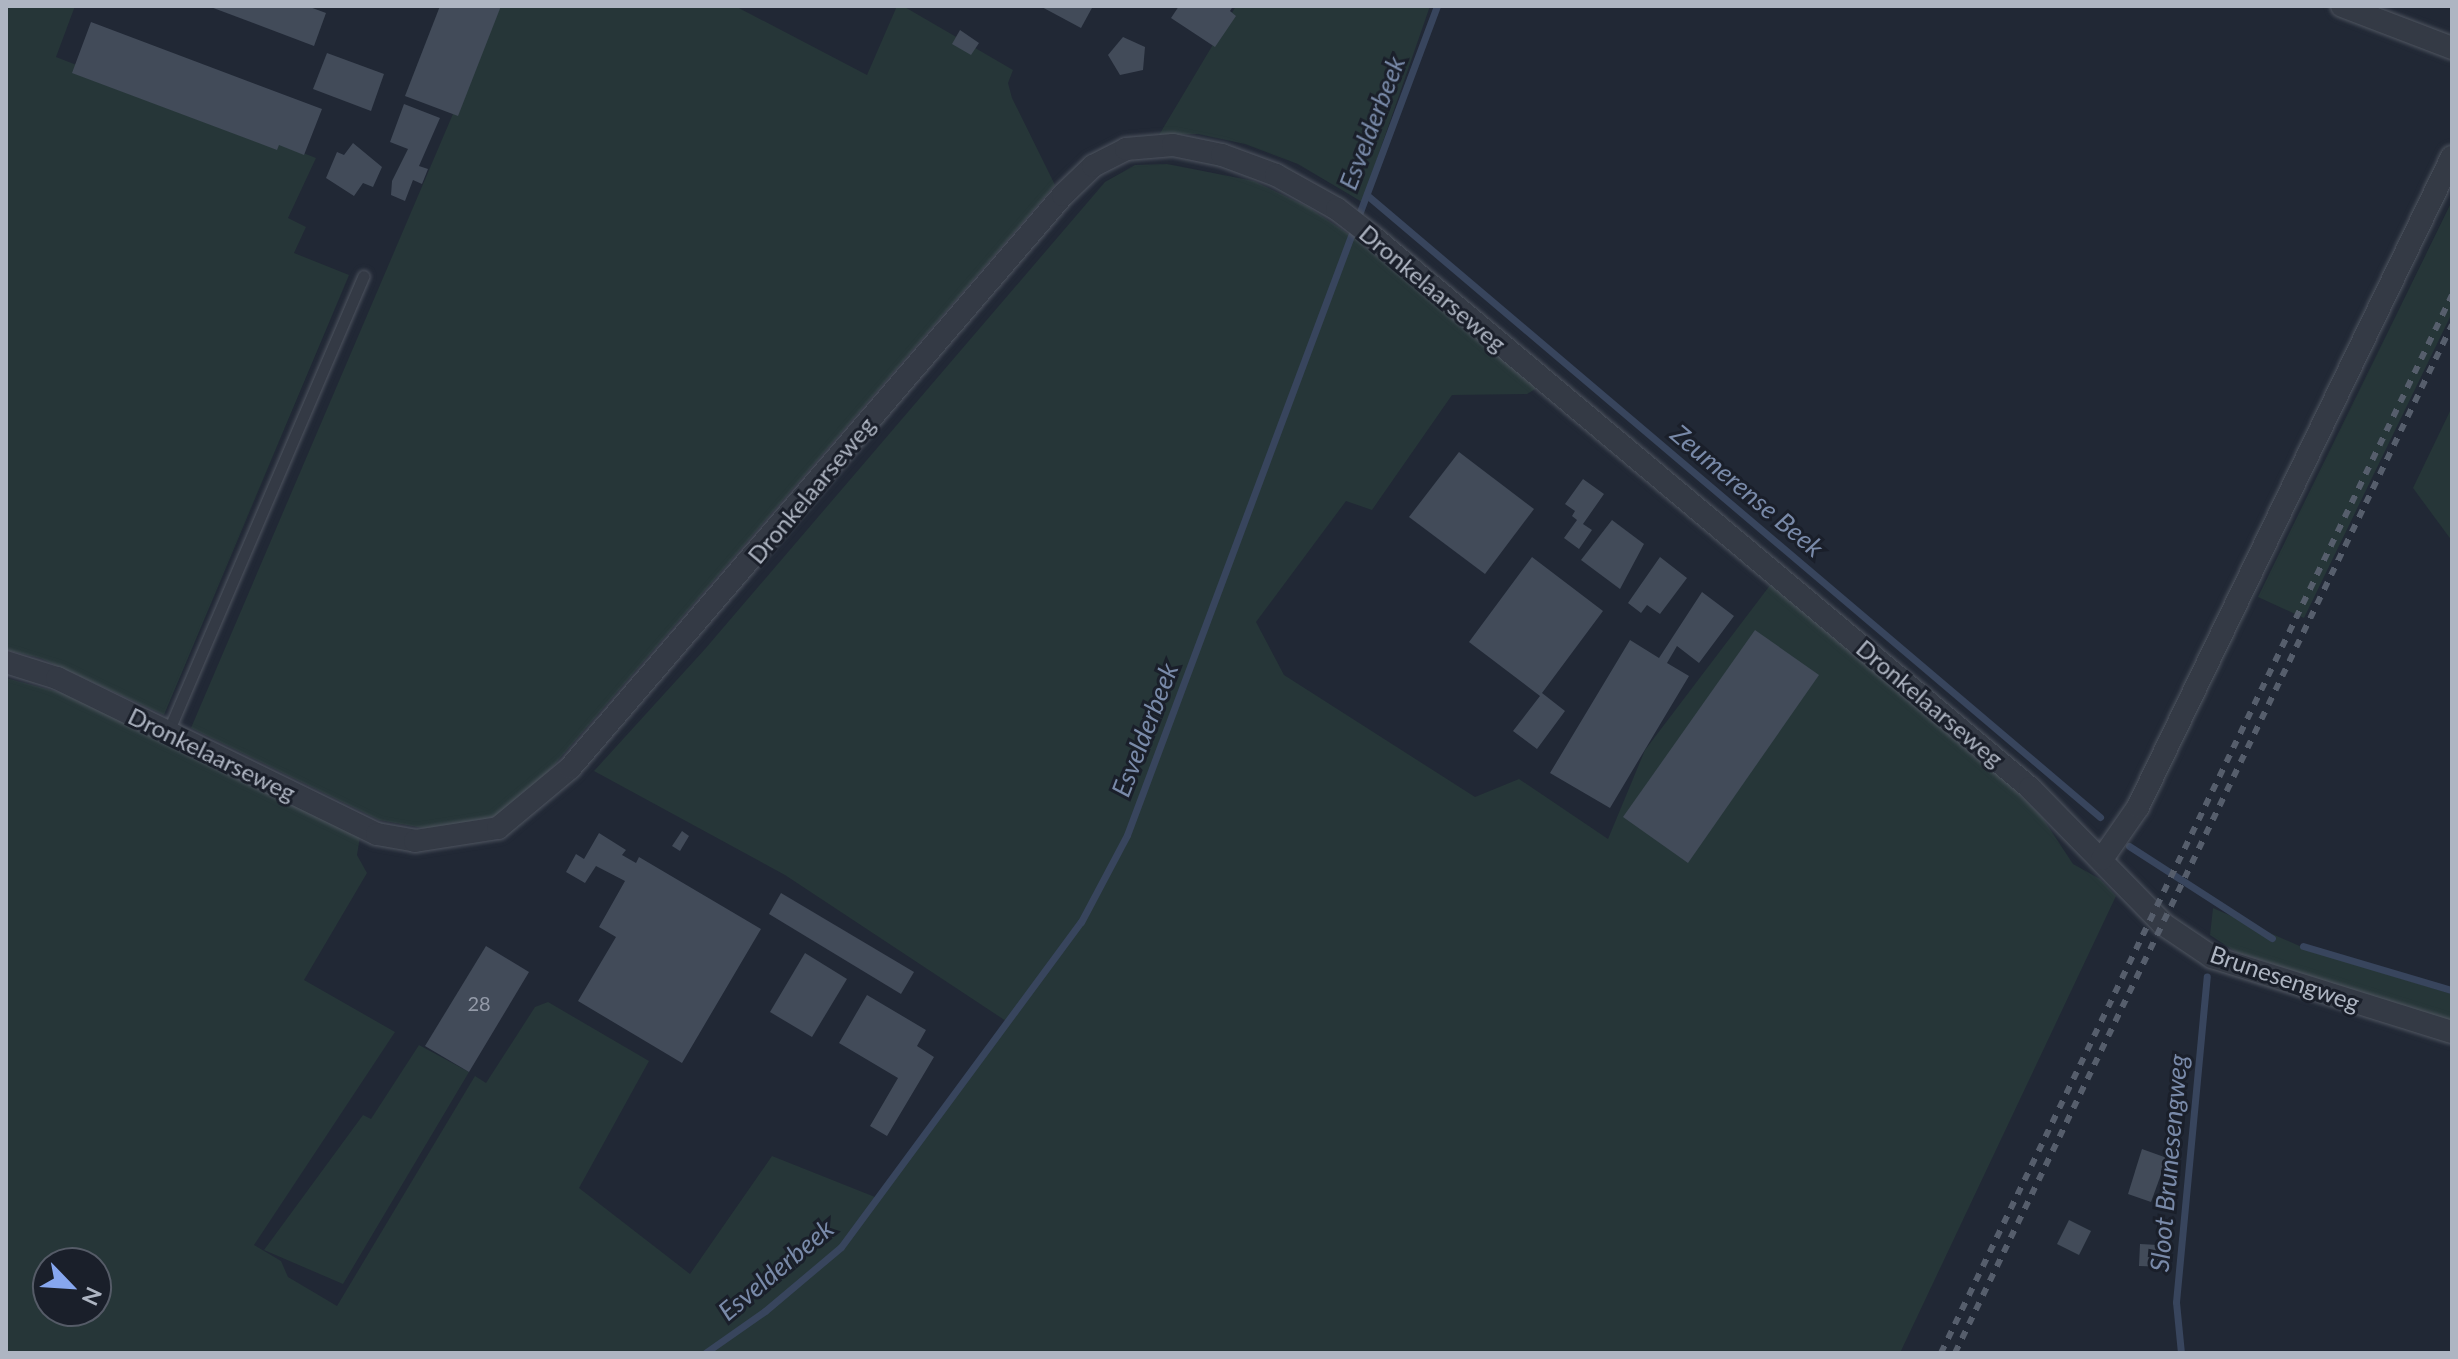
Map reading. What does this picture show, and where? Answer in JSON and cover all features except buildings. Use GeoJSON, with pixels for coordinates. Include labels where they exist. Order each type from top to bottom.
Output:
{"type":"FeatureCollection","features":[{"type":"Feature","properties":{"kind":"street"},"geometry":{"type":"LineString","coordinates":[[2342,6],[2452,48]]}},
{"type":"Feature","properties":{"kind":"street","name":"Dronkelaarseweg"},"geometry":{"type":"LineString","coordinates":[[6,662],[57,678],[377,834],[428,841],[498,828],[570,768],[1093,166],[1126,149],[1173,145],[1276,175],[1337,209],[2030,788],[2102,859]]}},
{"type":"Feature","properties":{"kind":"street"},"geometry":{"type":"LineString","coordinates":[[2102,859],[2138,807],[2452,157]]}},
{"type":"Feature","properties":{"kind":"street","name":"Brunesengweg"},"geometry":{"type":"LineString","coordinates":[[2102,859],[2163,924],[2212,957],[2452,1032]]}},
{"type":"Feature","properties":{"kind":"lane"},"geometry":{"type":"LineString","coordinates":[[168,732],[363,276]]}},
{"type":"Feature","properties":{"kind":"shaded area"},"geometry":{"type":"Polygon","coordinates":[[[6,6],[75,6],[56,57],[316,158],[288,218],[306,227],[294,253],[349,275],[164,715],[40,658],[6,650],[6,6]]]}},
{"type":"Feature","properties":{"kind":"shaded area"},"geometry":{"type":"Polygon","coordinates":[[[499,6],[735,6],[867,75],[897,6],[903,6],[1013,70],[1008,83],[1012,98],[1055,185],[548,772],[500,814],[459,829],[423,828],[379,820],[191,728],[499,6]]]}},
{"type":"Feature","properties":{"kind":"shaded area"},"geometry":{"type":"Polygon","coordinates":[[[1236,6],[1430,6],[1362,202],[1298,164],[1245,144],[1198,134],[1159,135],[1236,6]]]}},
{"type":"Feature","properties":{"kind":"shaded area"},"geometry":{"type":"Polygon","coordinates":[[[1167,164],[1254,181],[1308,207],[1356,239],[1537,388],[1527,394],[1452,395],[1372,510],[1346,501],[1256,622],[1284,675],[1475,797],[1519,779],[1608,839],[1645,750],[1771,584],[2002,776],[2042,817],[2073,864],[2100,879],[2116,896],[1900,1353],[6,1353],[6,678],[70,695],[360,837],[357,855],[367,873],[304,980],[395,1032],[254,1245],[281,1261],[288,1277],[337,1306],[475,1076],[486,1083],[535,1007],[548,1002],[649,1061],[579,1188],[690,1274],[772,1156],[880,1199],[1009,1023],[785,875],[594,771],[705,649],[1105,182],[1135,165],[1167,164]]]}},
{"type":"Feature","properties":{"kind":"shaded area"},"geometry":{"type":"Polygon","coordinates":[[[2452,201],[2452,313],[2304,618],[2258,597],[2452,201]]]}},
{"type":"Feature","properties":{"kind":"shaded area"},"geometry":{"type":"Polygon","coordinates":[[[2452,407],[2452,541],[2413,488],[2452,407]]]}},
{"type":"Feature","properties":{"kind":"shaded area"},"geometry":{"type":"Polygon","coordinates":[[[2213,908],[2313,952],[2452,994],[2452,1022],[2236,952],[2210,935],[2213,908]]]}},
{"type":"Feature","properties":{"kind":"shaded area"},"geometry":{"type":"Polygon","coordinates":[[[419,1045],[469,1072],[343,1284],[264,1250],[363,1115],[371,1119],[419,1045]]]}},
{"type":"Feature","properties":{"kind":"waterway","name":"Esvelderbeek"},"geometry":{"type":"LineString","coordinates":[[705,1353],[765,1311],[841,1247],[1081,922],[1127,835],[1437,6]]}},
{"type":"Feature","properties":{"kind":"waterway","name":"Zeumerense Beek"},"geometry":{"type":"LineString","coordinates":[[1368,196],[2100,817]]}},
{"type":"Feature","properties":{"kind":"waterway","name":"Zeumerense Beek"},"geometry":{"type":"LineString","coordinates":[[2129,846],[2272,938]]}},
{"type":"Feature","properties":{"kind":"waterway","name":"Zeumerense Beek"},"geometry":{"type":"LineString","coordinates":[[2303,946],[2452,990]]}},
{"type":"Feature","properties":{"kind":"waterway","name":"Sloot Brunesengweg"},"geometry":{"type":"LineString","coordinates":[[2181,1353],[2176,1302],[2207,976]]}},
{"type":"Feature","properties":{"kind":"railway"},"geometry":{"type":"LineString","coordinates":[[1941,1353],[2452,295]]}},
{"type":"Feature","properties":{"kind":"railway"},"geometry":{"type":"LineString","coordinates":[[1955,1353],[2452,325]]}}]}
